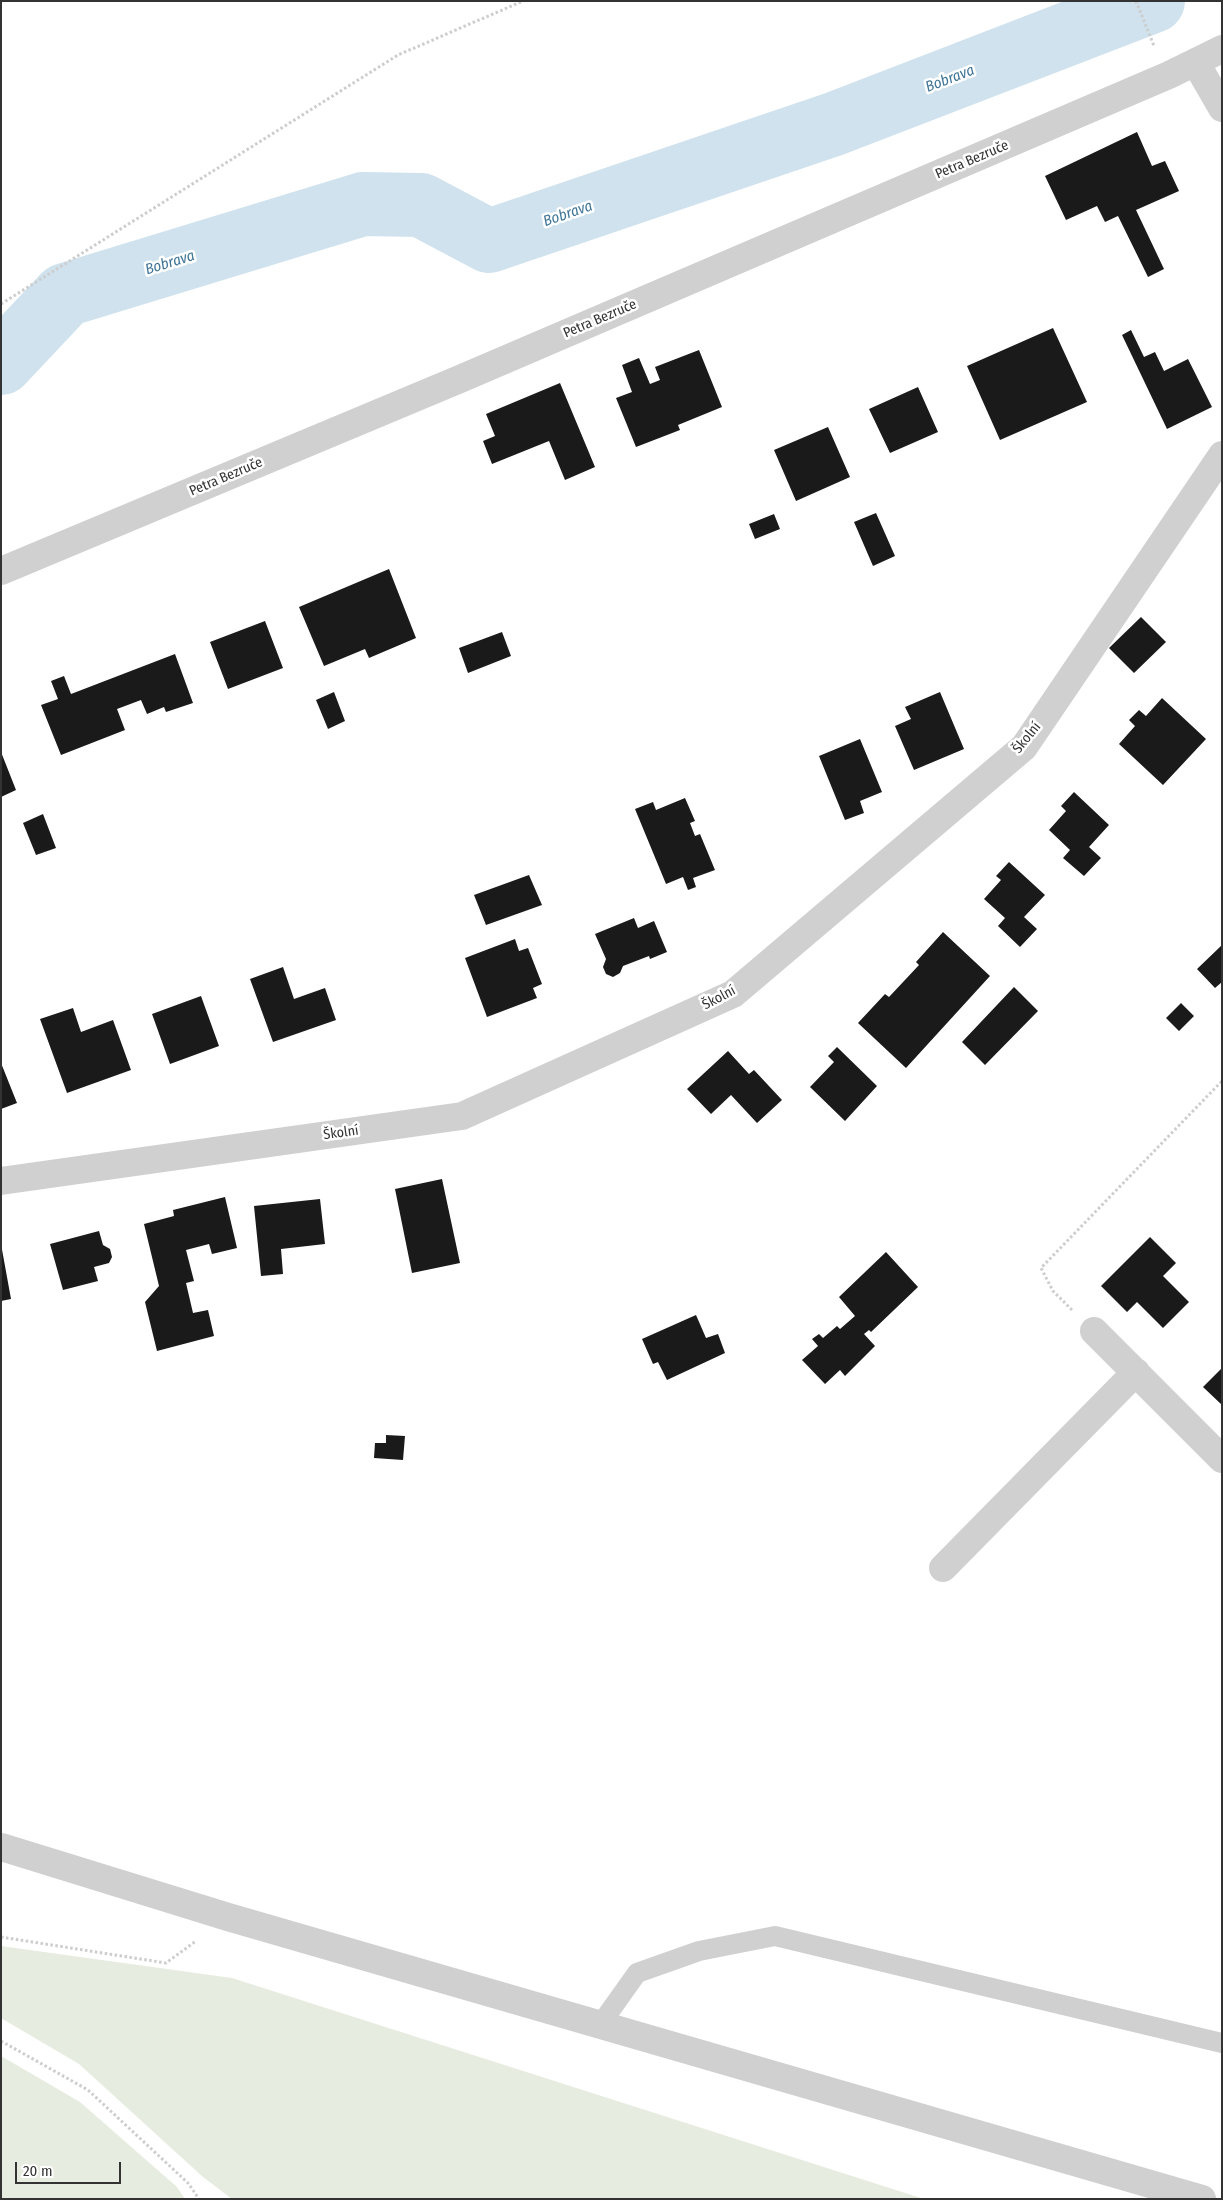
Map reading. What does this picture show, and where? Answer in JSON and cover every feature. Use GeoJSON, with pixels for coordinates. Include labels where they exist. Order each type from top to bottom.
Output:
{"type":"FeatureCollection","features":[{"type":"Feature","properties":{"kind":"street","name":"Petra Bezruče"},"geometry":{"type":"LineString","coordinates":[[1,571],[470,375],[1196,63],[1222,49]]}},
{"type":"Feature","properties":{"kind":"street"},"geometry":{"type":"LineString","coordinates":[[1196,63],[1222,108]]}},
{"type":"Feature","properties":{"kind":"street","name":"Školní"},"geometry":{"type":"LineString","coordinates":[[1,1181],[462,1116],[733,994],[1024,747],[1222,455]]}},
{"type":"Feature","properties":{"kind":"street"},"geometry":{"type":"LineString","coordinates":[[1094,1331],[1222,1459]]}},
{"type":"Feature","properties":{"kind":"street"},"geometry":{"type":"LineString","coordinates":[[943,1568],[1136,1372]]}},
{"type":"Feature","properties":{"kind":"street"},"geometry":{"type":"LineString","coordinates":[[1,1847],[228,1917],[1202,2199]]}},
{"type":"Feature","properties":{"kind":"lane"},"geometry":{"type":"LineString","coordinates":[[600,2025],[637,1973],[699,1951],[775,1936],[1222,2043]]}},
{"type":"Feature","properties":{"kind":"path"},"geometry":{"type":"LineString","coordinates":[[1,304],[398,55],[523,1]]}},
{"type":"Feature","properties":{"kind":"path"},"geometry":{"type":"LineString","coordinates":[[1136,1],[1152,42]]}},
{"type":"Feature","properties":{"kind":"path"},"geometry":{"type":"LineString","coordinates":[[1094,1331],[1053,1291],[1042,1268],[1222,1081]]}},
{"type":"Feature","properties":{"kind":"path"},"geometry":{"type":"LineString","coordinates":[[1,1937],[166,1963],[228,1917]]}},
{"type":"Feature","properties":{"kind":"path"},"geometry":{"type":"LineString","coordinates":[[1,2041],[88,2090],[188,2183],[199,2199]]}},
{"type":"Feature","properties":{"kind":"shaded area"},"geometry":{"type":"Polygon","coordinates":[[[1,1946],[232,1978],[924,2199],[232,2199],[203,2177],[79,2064],[1,2018],[1,1946]]]}},
{"type":"Feature","properties":{"kind":"shaded area"},"geometry":{"type":"Polygon","coordinates":[[[1,2056],[80,2102],[177,2187],[185,2199],[1,2199],[1,2056]]]}},
{"type":"Feature","properties":{"kind":"building"},"geometry":{"type":"Polygon","coordinates":[[[1137,132],[1152,166],[1165,161],[1179,191],[1136,210],[1164,269],[1148,277],[1118,216],[1105,222],[1097,206],[1066,220],[1045,176],[1137,132]]]}},
{"type":"Feature","properties":{"kind":"building"},"geometry":{"type":"Polygon","coordinates":[[[1053,328],[1087,402],[1000,440],[967,366],[1053,328]]]}},
{"type":"Feature","properties":{"kind":"building"},"geometry":{"type":"Polygon","coordinates":[[[1131,330],[1144,357],[1155,352],[1164,371],[1188,359],[1212,407],[1167,429],[1122,335],[1131,330]]]}},
{"type":"Feature","properties":{"kind":"building"},"geometry":{"type":"Polygon","coordinates":[[[699,350],[722,407],[678,425],[680,430],[636,447],[616,398],[632,392],[622,365],[639,358],[650,384],[660,380],[655,367],[699,350]]]}},
{"type":"Feature","properties":{"kind":"building"},"geometry":{"type":"Polygon","coordinates":[[[560,383],[595,467],[565,480],[549,441],[492,464],[483,441],[495,436],[486,414],[560,383]]]}},
{"type":"Feature","properties":{"kind":"building"},"geometry":{"type":"Polygon","coordinates":[[[918,387],[938,432],[890,453],[869,409],[918,387]]]}},
{"type":"Feature","properties":{"kind":"building"},"geometry":{"type":"Polygon","coordinates":[[[828,427],[850,477],[796,501],[774,450],[828,427]]]}},
{"type":"Feature","properties":{"kind":"building"},"geometry":{"type":"Polygon","coordinates":[[[876,513],[895,556],[873,566],[854,522],[876,513]]]}},
{"type":"Feature","properties":{"kind":"building"},"geometry":{"type":"Polygon","coordinates":[[[774,514],[780,529],[755,539],[749,524],[774,514]]]}},
{"type":"Feature","properties":{"kind":"building"},"geometry":{"type":"Polygon","coordinates":[[[389,569],[416,638],[369,658],[365,649],[324,666],[299,607],[389,569]]]}},
{"type":"Feature","properties":{"kind":"building"},"geometry":{"type":"Polygon","coordinates":[[[1141,617],[1166,642],[1134,673],[1109,648],[1141,617]]]}},
{"type":"Feature","properties":{"kind":"building"},"geometry":{"type":"Polygon","coordinates":[[[265,621],[283,668],[228,689],[210,642],[265,621]]]}},
{"type":"Feature","properties":{"kind":"building"},"geometry":{"type":"Polygon","coordinates":[[[502,632],[511,656],[468,673],[459,648],[502,632]]]}},
{"type":"Feature","properties":{"kind":"building"},"geometry":{"type":"Polygon","coordinates":[[[175,654],[193,703],[166,712],[164,707],[147,714],[141,700],[117,709],[125,730],[61,755],[41,705],[58,699],[51,681],[64,676],[71,694],[175,654]]]}},
{"type":"Feature","properties":{"kind":"building"},"geometry":{"type":"Polygon","coordinates":[[[334,692],[345,721],[328,729],[316,700],[334,692]]]}},
{"type":"Feature","properties":{"kind":"building"},"geometry":{"type":"Polygon","coordinates":[[[940,692],[964,749],[914,770],[895,726],[911,719],[905,707],[940,692]]]}},
{"type":"Feature","properties":{"kind":"building"},"geometry":{"type":"Polygon","coordinates":[[[1162,698],[1206,739],[1163,785],[1119,744],[1135,726],[1129,720],[1139,710],[1146,716],[1162,698]]]}},
{"type":"Feature","properties":{"kind":"building"},"geometry":{"type":"Polygon","coordinates":[[[860,739],[882,792],[860,801],[864,813],[845,820],[819,756],[860,739]]]}},
{"type":"Feature","properties":{"kind":"building"},"geometry":{"type":"Polygon","coordinates":[[[1,752],[16,790],[1,797],[1,752]]]}},
{"type":"Feature","properties":{"kind":"building"},"geometry":{"type":"Polygon","coordinates":[[[1074,792],[1109,825],[1089,847],[1101,858],[1084,876],[1063,858],[1070,850],[1049,830],[1066,811],[1061,806],[1074,792]]]}},
{"type":"Feature","properties":{"kind":"building"},"geometry":{"type":"Polygon","coordinates":[[[685,798],[695,821],[690,823],[695,836],[700,834],[715,870],[693,878],[696,887],[688,890],[683,877],[666,884],[635,809],[653,802],[656,810],[685,798]]]}},
{"type":"Feature","properties":{"kind":"building"},"geometry":{"type":"Polygon","coordinates":[[[43,814],[56,848],[36,855],[23,823],[43,814]]]}},
{"type":"Feature","properties":{"kind":"building"},"geometry":{"type":"Polygon","coordinates":[[[1009,862],[1045,895],[1024,917],[1037,929],[1020,947],[998,926],[1005,918],[984,899],[1001,880],[996,876],[1009,862]]]}},
{"type":"Feature","properties":{"kind":"building"},"geometry":{"type":"Polygon","coordinates":[[[529,875],[542,905],[486,925],[474,895],[529,875]]]}},
{"type":"Feature","properties":{"kind":"building"},"geometry":{"type":"Polygon","coordinates":[[[634,918],[638,928],[654,921],[667,952],[650,959],[649,956],[623,966],[620,973],[613,977],[606,974],[603,967],[606,959],[595,934],[634,918]]]}},
{"type":"Feature","properties":{"kind":"building"},"geometry":{"type":"Polygon","coordinates":[[[943,932],[990,976],[906,1068],[858,1023],[885,994],[889,997],[919,965],[916,962],[943,932]]]}},
{"type":"Feature","properties":{"kind":"building"},"geometry":{"type":"Polygon","coordinates":[[[515,939],[519,951],[528,948],[542,984],[533,988],[537,998],[487,1017],[465,958],[515,939]]]}},
{"type":"Feature","properties":{"kind":"building"},"geometry":{"type":"Polygon","coordinates":[[[1222,945],[1222,982],[1215,988],[1197,969],[1222,945]]]}},
{"type":"Feature","properties":{"kind":"building"},"geometry":{"type":"Polygon","coordinates":[[[283,967],[294,999],[325,988],[336,1020],[273,1042],[250,979],[283,967]]]}},
{"type":"Feature","properties":{"kind":"building"},"geometry":{"type":"Polygon","coordinates":[[[1014,987],[1038,1011],[985,1065],[962,1042],[1014,987]]]}},
{"type":"Feature","properties":{"kind":"building"},"geometry":{"type":"Polygon","coordinates":[[[201,996],[219,1046],[170,1064],[152,1014],[201,996]]]}},
{"type":"Feature","properties":{"kind":"building"},"geometry":{"type":"Polygon","coordinates":[[[1181,1003],[1194,1016],[1179,1031],[1166,1018],[1181,1003]]]}},
{"type":"Feature","properties":{"kind":"building"},"geometry":{"type":"Polygon","coordinates":[[[73,1008],[81,1032],[113,1020],[131,1070],[67,1093],[40,1019],[73,1008]]]}},
{"type":"Feature","properties":{"kind":"building"},"geometry":{"type":"Polygon","coordinates":[[[837,1047],[877,1086],[845,1121],[810,1087],[834,1062],[828,1056],[837,1047]]]}},
{"type":"Feature","properties":{"kind":"building"},"geometry":{"type":"Polygon","coordinates":[[[728,1051],[749,1074],[754,1070],[782,1100],[757,1123],[731,1095],[711,1114],[687,1089],[728,1051]]]}},
{"type":"Feature","properties":{"kind":"building"},"geometry":{"type":"Polygon","coordinates":[[[1,1063],[17,1103],[1,1109],[1,1063]]]}},
{"type":"Feature","properties":{"kind":"building"},"geometry":{"type":"Polygon","coordinates":[[[442,1179],[460,1263],[412,1273],[395,1189],[442,1179]]]}},
{"type":"Feature","properties":{"kind":"building"},"geometry":{"type":"Polygon","coordinates":[[[225,1197],[237,1248],[212,1254],[209,1244],[186,1250],[194,1281],[186,1283],[193,1313],[208,1310],[214,1336],[157,1351],[145,1302],[159,1286],[144,1224],[174,1216],[173,1210],[225,1197]]]}},
{"type":"Feature","properties":{"kind":"building"},"geometry":{"type":"Polygon","coordinates":[[[320,1199],[325,1244],[281,1249],[283,1274],[261,1276],[254,1206],[320,1199]]]}},
{"type":"Feature","properties":{"kind":"building"},"geometry":{"type":"Polygon","coordinates":[[[99,1231],[103,1245],[110,1249],[112,1257],[109,1263],[94,1267],[98,1281],[63,1290],[50,1244],[99,1231]]]}},
{"type":"Feature","properties":{"kind":"building"},"geometry":{"type":"Polygon","coordinates":[[[1150,1237],[1176,1263],[1163,1276],[1189,1302],[1163,1328],[1137,1302],[1127,1312],[1101,1286],[1150,1237]]]}},
{"type":"Feature","properties":{"kind":"building"},"geometry":{"type":"Polygon","coordinates":[[[1,1244],[11,1299],[1,1301],[1,1244]]]}},
{"type":"Feature","properties":{"kind":"building"},"geometry":{"type":"Polygon","coordinates":[[[886,1252],[918,1287],[871,1332],[869,1330],[864,1334],[875,1346],[845,1376],[840,1370],[825,1384],[802,1360],[818,1346],[812,1339],[819,1334],[823,1338],[837,1326],[840,1329],[855,1316],[839,1297],[886,1252]]]}},
{"type":"Feature","properties":{"kind":"building"},"geometry":{"type":"Polygon","coordinates":[[[696,1315],[706,1338],[718,1334],[725,1353],[667,1380],[658,1362],[653,1364],[642,1339],[696,1315]]]}},
{"type":"Feature","properties":{"kind":"building"},"geometry":{"type":"Polygon","coordinates":[[[1222,1368],[1222,1405],[1203,1387],[1222,1368]]]}},
{"type":"Feature","properties":{"kind":"building"},"geometry":{"type":"Polygon","coordinates":[[[386,1435],[405,1436],[403,1460],[374,1458],[375,1443],[386,1443],[386,1435]]]}},
{"type":"Feature","properties":{"kind":"waterway","name":"Bobrava"},"geometry":{"type":"LineString","coordinates":[[1,363],[65,295],[363,204],[421,205],[489,241],[834,124],[1153,1]]}}]}
